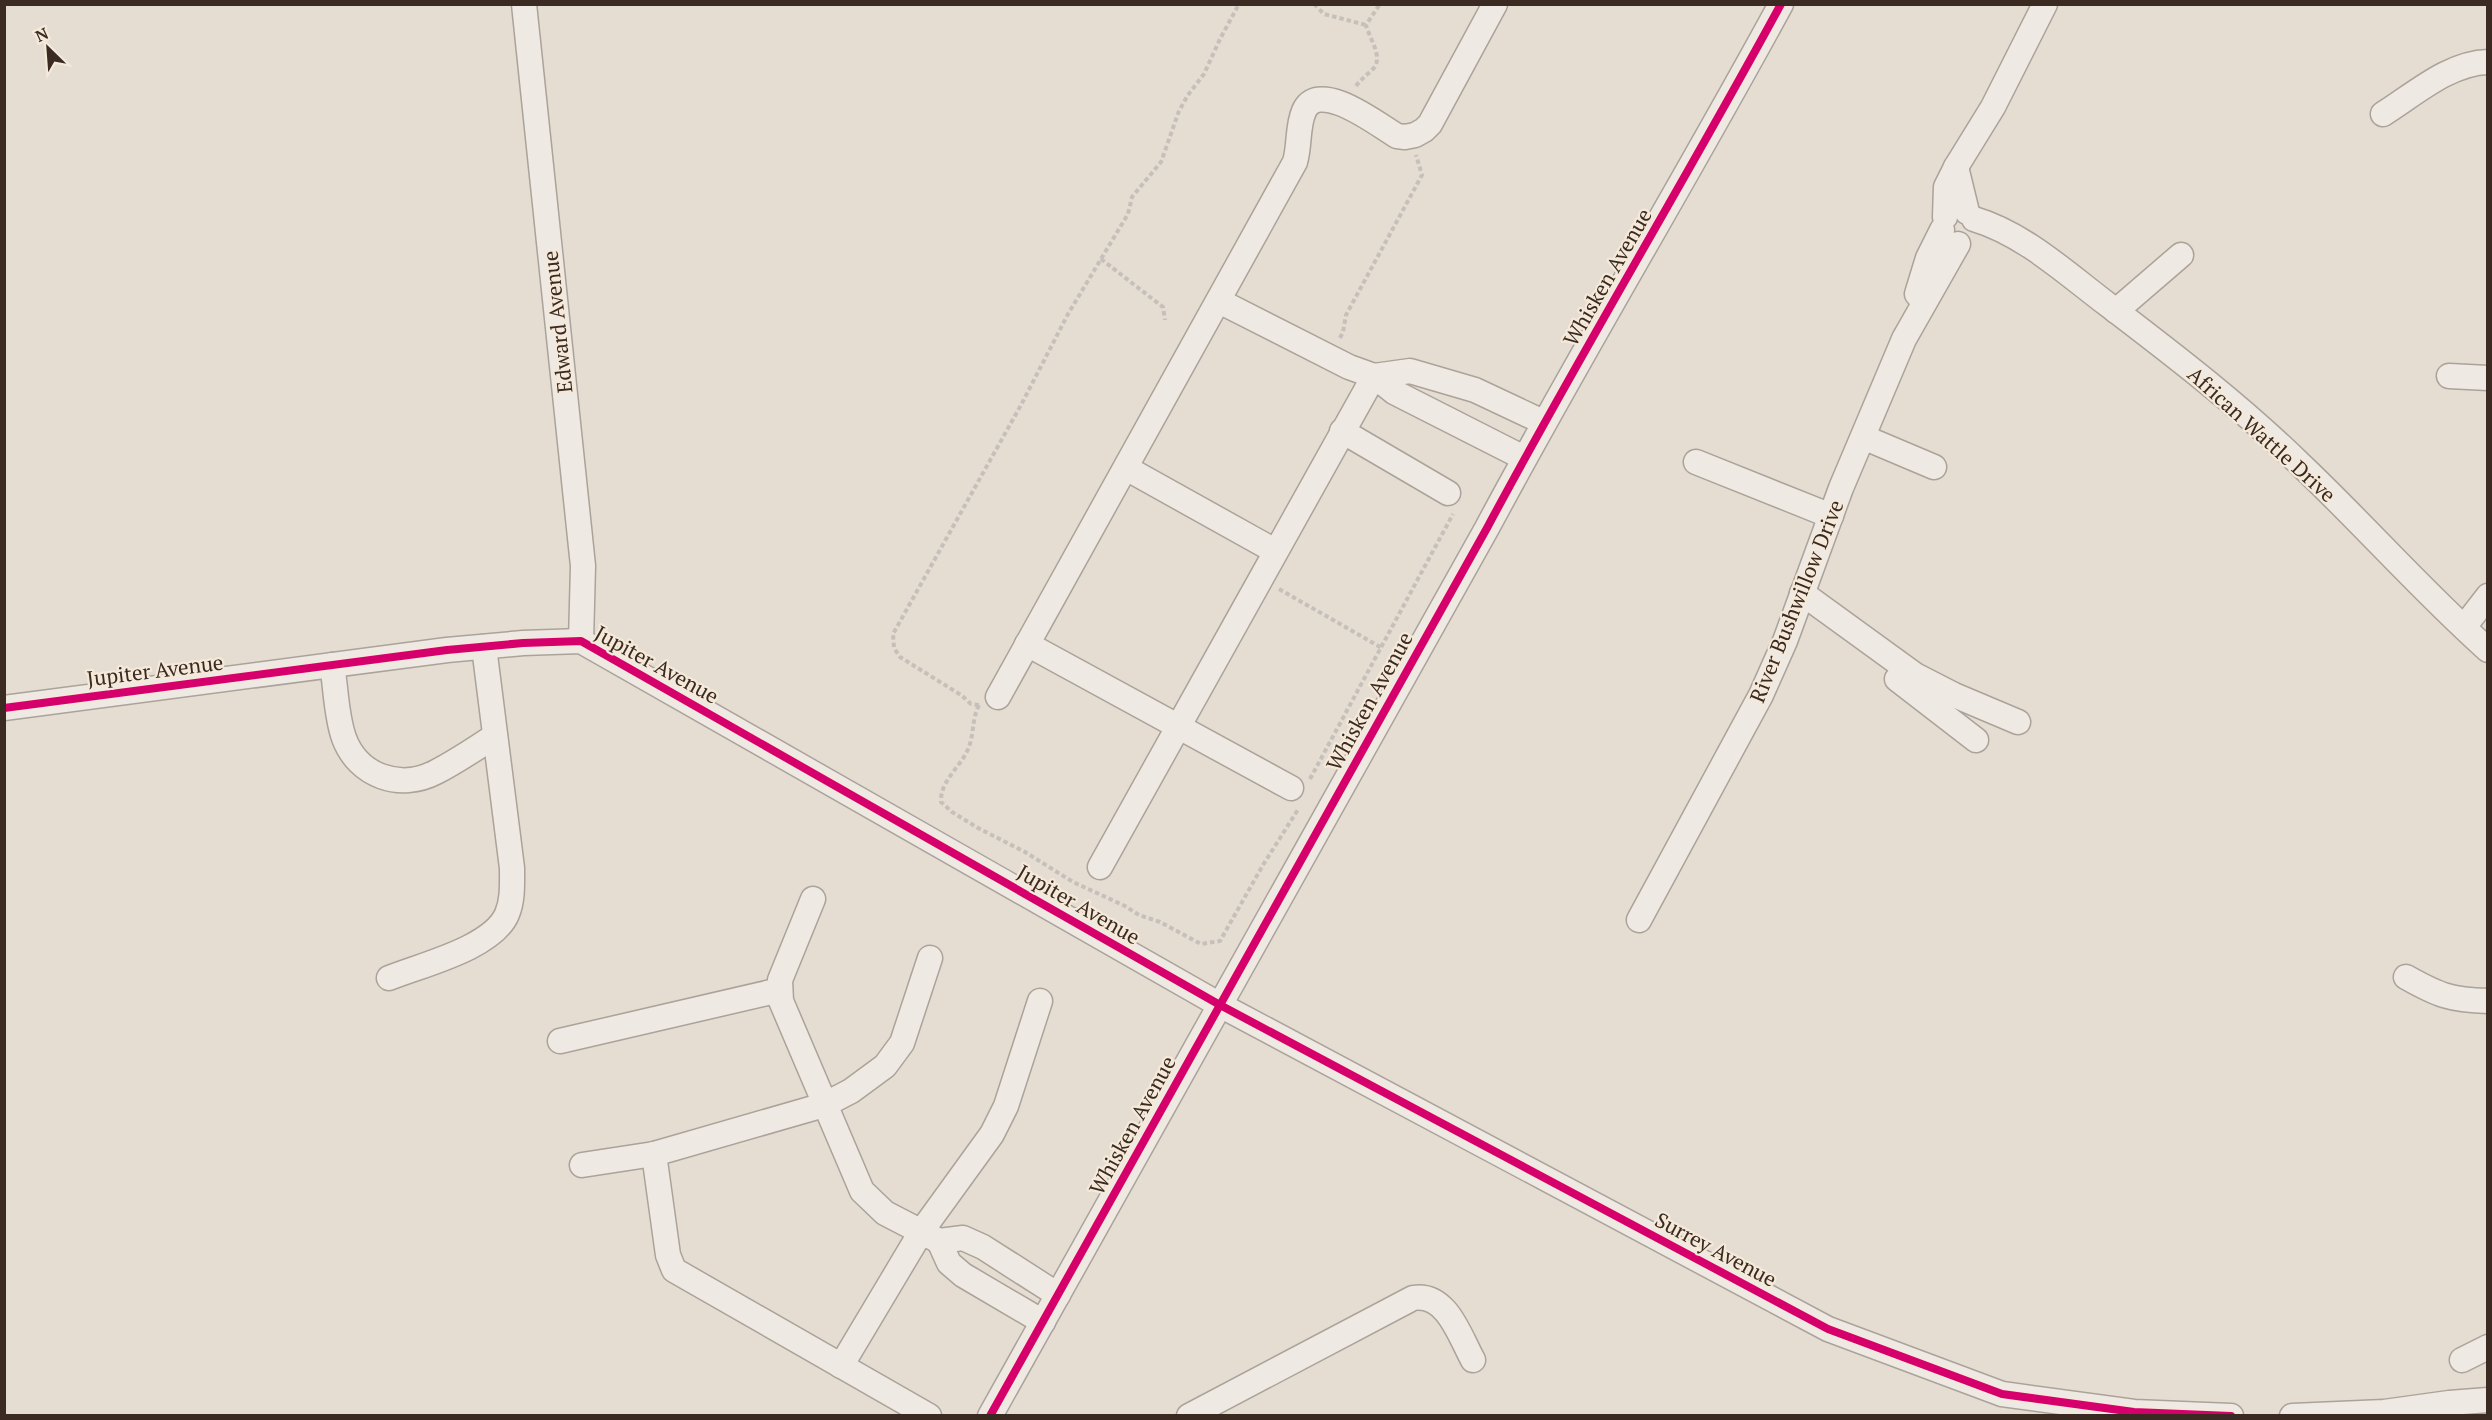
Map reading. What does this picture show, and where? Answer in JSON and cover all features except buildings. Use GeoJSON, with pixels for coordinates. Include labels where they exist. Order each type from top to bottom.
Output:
{"type":"FeatureCollection","features":[{"type":"Feature","properties":{"kind":"street","name":"Edward Avenue"},"geometry":{"type":"LineString","coordinates":[[524,4],[583,566],[581,641]]}},
{"type":"Feature","properties":{"kind":"street"},"geometry":{"type":"LineString","coordinates":[[988,701],[1027,644],[1295,162],[1299,150],[1300,121],[1307,105],[1321,98],[1345,105],[1397,136],[1405,137],[1424,130],[1430,124],[1495,4]]}},
{"type":"Feature","properties":{"kind":"street","name":"Whisken Avenue"},"geometry":{"type":"LineString","coordinates":[[990,1416],[1543,422],[1700,152],[1781,4]]}},
{"type":"Feature","properties":{"kind":"street"},"geometry":{"type":"LineString","coordinates":[[1959,227],[1956,167],[1994,107],[2045,4]]}},
{"type":"Feature","properties":{"kind":"street"},"geometry":{"type":"LineString","coordinates":[[2383,114],[2456,68],[2472,63],[2487,62]]}},
{"type":"Feature","properties":{"kind":"street","name":"African Wattle Drive"},"geometry":{"type":"LineString","coordinates":[[1959,227],[1986,223],[2043,256],[2236,407],[2294,458],[2487,650]]}},
{"type":"Feature","properties":{"kind":"street","name":"River Bushwillow Drive"},"geometry":{"type":"LineString","coordinates":[[1639,920],[1761,695],[1863,436],[1904,339],[1928,258],[1959,227]]}},
{"type":"Feature","properties":{"kind":"street"},"geometry":{"type":"LineString","coordinates":[[2116,311],[2181,255]]}},
{"type":"Feature","properties":{"kind":"street"},"geometry":{"type":"LineString","coordinates":[[1219,301],[1329,357],[1374,375],[1394,392],[1524,458]]}},
{"type":"Feature","properties":{"kind":"street"},"geometry":{"type":"LineString","coordinates":[[1374,375],[1410,371],[1475,390],[1543,422]]}},
{"type":"Feature","properties":{"kind":"street"},"geometry":{"type":"LineString","coordinates":[[1100,867],[1374,375]]}},
{"type":"Feature","properties":{"kind":"street"},"geometry":{"type":"LineString","coordinates":[[2449,376],[2487,378]]}},
{"type":"Feature","properties":{"kind":"street"},"geometry":{"type":"LineString","coordinates":[[1342,431],[1448,493]]}},
{"type":"Feature","properties":{"kind":"street"},"geometry":{"type":"LineString","coordinates":[[1863,436],[1934,467]]}},
{"type":"Feature","properties":{"kind":"street"},"geometry":{"type":"LineString","coordinates":[[1695,462],[1831,516]]}},
{"type":"Feature","properties":{"kind":"street"},"geometry":{"type":"LineString","coordinates":[[1126,468],[1275,551]]}},
{"type":"Feature","properties":{"kind":"street"},"geometry":{"type":"LineString","coordinates":[[2464,627],[2487,596]]}},
{"type":"Feature","properties":{"kind":"street"},"geometry":{"type":"LineString","coordinates":[[1799,601],[1915,675],[1954,695],[2018,722]]}},
{"type":"Feature","properties":{"kind":"street"},"geometry":{"type":"LineString","coordinates":[[1799,601],[1976,740]]}},
{"type":"Feature","properties":{"kind":"street","name":"Jupiter Avenue"},"geometry":{"type":"LineString","coordinates":[[4,708],[484,647],[581,641],[1220,1005]]}},
{"type":"Feature","properties":{"kind":"street"},"geometry":{"type":"LineString","coordinates":[[1027,644],[1301,793]]}},
{"type":"Feature","properties":{"kind":"street"},"geometry":{"type":"LineString","coordinates":[[389,978],[472,946],[496,930],[507,915],[512,894],[512,868],[484,647]]}},
{"type":"Feature","properties":{"kind":"street"},"geometry":{"type":"LineString","coordinates":[[332,665],[344,737],[354,759],[371,773],[389,780],[412,780],[434,773],[495,736]]}},
{"type":"Feature","properties":{"kind":"street"},"geometry":{"type":"LineString","coordinates":[[813,899],[780,980],[781,1000],[862,1191],[885,1213],[930,1237],[949,1263],[963,1275],[1043,1322]]}},
{"type":"Feature","properties":{"kind":"street"},"geometry":{"type":"LineString","coordinates":[[582,1164],[654,1154],[824,1104],[851,1091],[885,1066],[902,1043],[930,958]]}},
{"type":"Feature","properties":{"kind":"street"},"geometry":{"type":"LineString","coordinates":[[2406,977],[2438,994],[2458,1000],[2487,1001]]}},
{"type":"Feature","properties":{"kind":"street"},"geometry":{"type":"LineString","coordinates":[[560,1041],[780,990]]}},
{"type":"Feature","properties":{"kind":"street"},"geometry":{"type":"LineString","coordinates":[[841,1366],[930,1237],[992,1134],[1006,1106],[1040,1001]]}},
{"type":"Feature","properties":{"kind":"street","name":"Surrey Avenue"},"geometry":{"type":"LineString","coordinates":[[1220,1005],[1828,1329],[2002,1394],[2134,1412],[2230,1416]]}},
{"type":"Feature","properties":{"kind":"street"},"geometry":{"type":"LineString","coordinates":[[654,1154],[668,1255],[674,1270],[929,1416]]}},
{"type":"Feature","properties":{"kind":"street"},"geometry":{"type":"LineString","coordinates":[[930,1237],[963,1238],[1058,1295]]}},
{"type":"Feature","properties":{"kind":"street"},"geometry":{"type":"LineString","coordinates":[[993,1292],[1011,1265]]}},
{"type":"Feature","properties":{"kind":"street"},"geometry":{"type":"LineString","coordinates":[[1189,1416],[1413,1298],[1423,1297],[1434,1300],[1446,1311],[1473,1360]]}},
{"type":"Feature","properties":{"kind":"street"},"geometry":{"type":"LineString","coordinates":[[2462,1360],[2487,1347]]}},
{"type":"Feature","properties":{"kind":"street"},"geometry":{"type":"LineString","coordinates":[[2292,1416],[2448,1409],[2487,1400]]}},
{"type":"Feature","properties":{"kind":"path"},"geometry":{"type":"LineString","coordinates":[[988,701],[970,704],[961,695],[900,657],[894,648],[893,634],[1015,416],[1068,314],[1128,214],[1131,198],[1161,162],[1179,111],[1204,74],[1239,4]]}},
{"type":"Feature","properties":{"kind":"path"},"geometry":{"type":"LineString","coordinates":[[1314,4],[1324,14],[1366,25]]}},
{"type":"Feature","properties":{"kind":"path"},"geometry":{"type":"LineString","coordinates":[[1366,25],[1380,4]]}},
{"type":"Feature","properties":{"kind":"path"},"geometry":{"type":"LineString","coordinates":[[1345,105],[1360,80],[1376,67],[1378,55],[1366,25]]}},
{"type":"Feature","properties":{"kind":"path"},"geometry":{"type":"LineString","coordinates":[[1329,357],[1343,332],[1346,315],[1422,175],[1416,155],[1405,137]]}},
{"type":"Feature","properties":{"kind":"path"},"geometry":{"type":"LineString","coordinates":[[1101,259],[1164,307],[1165,320]]}},
{"type":"Feature","properties":{"kind":"path"},"geometry":{"type":"LineString","coordinates":[[988,701],[975,713],[969,748],[941,792],[941,801],[952,812],[1073,882],[1139,915],[1160,922],[1201,944],[1220,941],[1382,648],[1452,516],[1456,504],[1448,493]]}},
{"type":"Feature","properties":{"kind":"path"},"geometry":{"type":"LineString","coordinates":[[1260,579],[1382,648]]}},
{"type":"Feature","properties":{"kind":"cycle path"},"geometry":{"type":"LineString","coordinates":[[990,1416],[1781,4]]}},
{"type":"Feature","properties":{"kind":"cycle path"},"geometry":{"type":"LineString","coordinates":[[4,708],[447,650],[523,643],[581,641],[1220,1005],[1828,1329],[2002,1394],[2134,1412],[2231,1416]]}}]}
